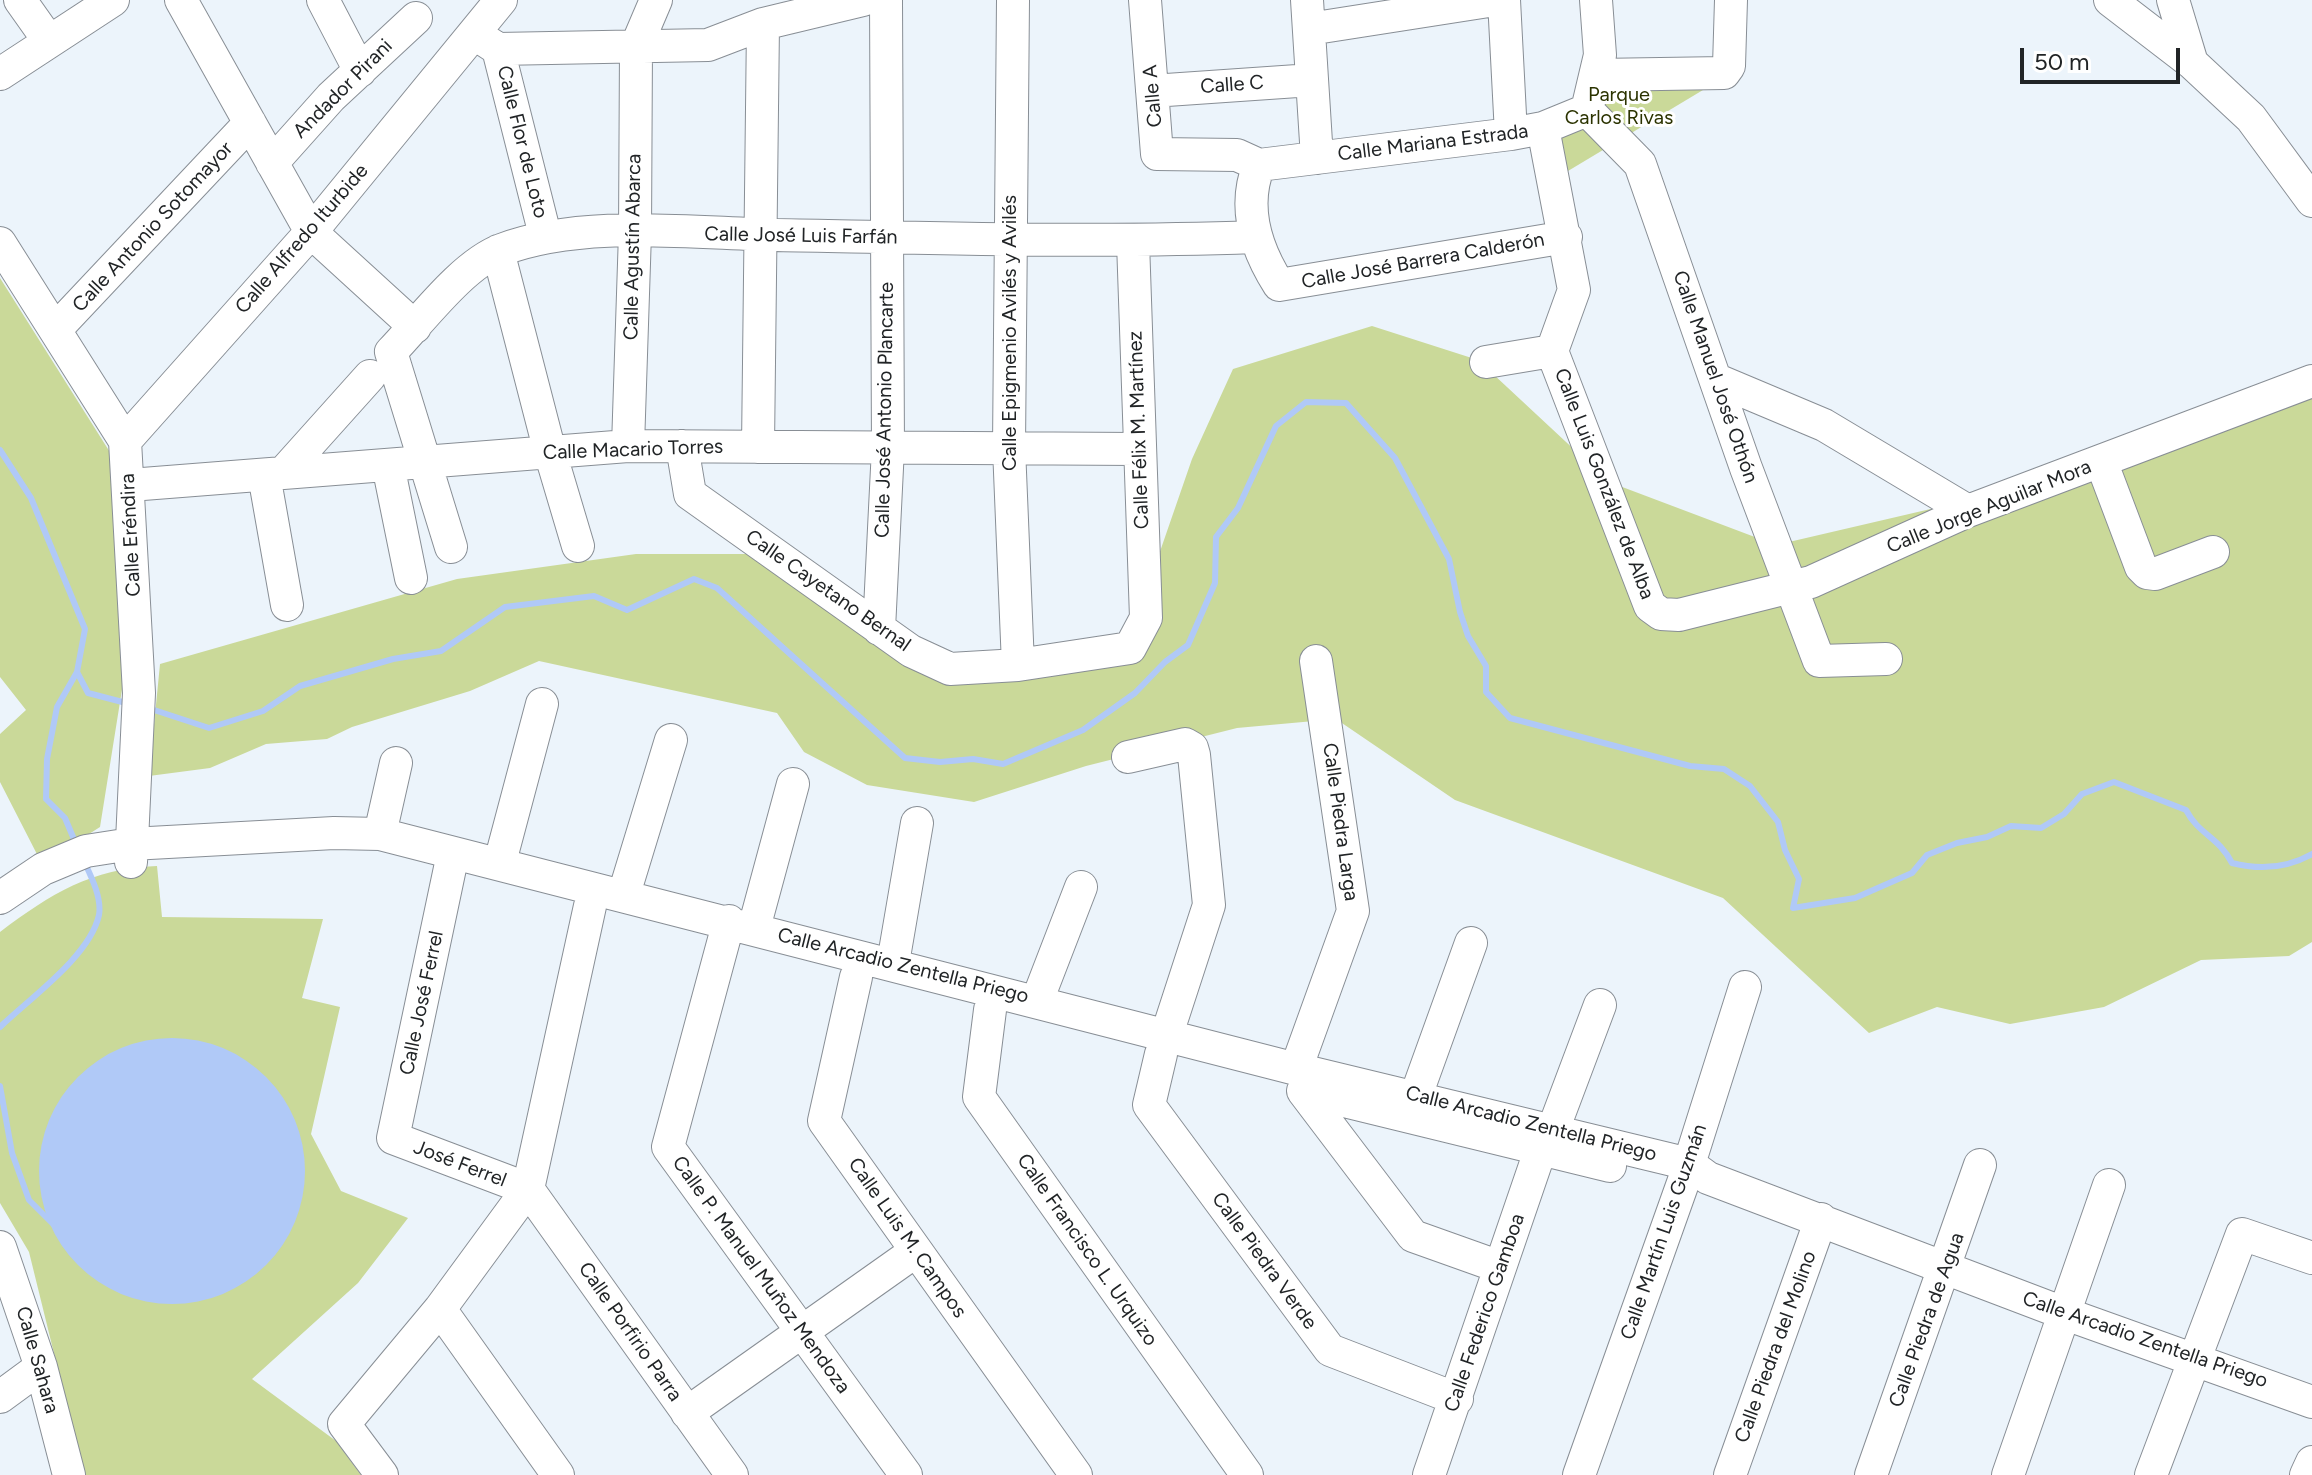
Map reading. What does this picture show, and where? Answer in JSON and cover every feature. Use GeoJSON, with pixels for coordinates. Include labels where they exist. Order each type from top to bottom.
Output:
{"type":"FeatureCollection","features":[{"type":"Feature","properties":{"kind":"street"},"geometry":{"type":"LineString","coordinates":[[20,0],[49,41]]}},
{"type":"Feature","properties":{"kind":"street"},"geometry":{"type":"LineString","coordinates":[[0,74],[113,0]]}},
{"type":"Feature","properties":{"kind":"street"},"geometry":{"type":"LineString","coordinates":[[181,0],[311,232],[415,327]]}},
{"type":"Feature","properties":{"kind":"street"},"geometry":{"type":"LineString","coordinates":[[323,0],[360,71]]}},
{"type":"Feature","properties":{"kind":"street","name":"Calle Alfredo Iturbide"},"geometry":{"type":"LineString","coordinates":[[125,441],[486,42],[501,0]]}},
{"type":"Feature","properties":{"kind":"street"},"geometry":{"type":"LineString","coordinates":[[636,47],[656,0]]}},
{"type":"Feature","properties":{"kind":"street"},"geometry":{"type":"LineString","coordinates":[[486,42],[636,47],[708,45],[763,24],[863,0]]}},
{"type":"Feature","properties":{"kind":"street","name":"Calle José Antonio Plancarte"},"geometry":{"type":"LineString","coordinates":[[879,629],[888,448],[886,0]]}},
{"type":"Feature","properties":{"kind":"street","name":"Calle Epigmenio Avilés y Avilés"},"geometry":{"type":"LineString","coordinates":[[1013,0],[1009,448],[1018,665]]}},
{"type":"Feature","properties":{"kind":"street","name":"Calle A"},"geometry":{"type":"LineString","coordinates":[[1145,0],[1157,154],[1237,155],[1259,165]]}},
{"type":"Feature","properties":{"kind":"street"},"geometry":{"type":"LineString","coordinates":[[1317,158],[1308,14],[1495,0]]}},
{"type":"Feature","properties":{"kind":"street"},"geometry":{"type":"LineString","coordinates":[[1504,0],[1511,134]]}},
{"type":"Feature","properties":{"kind":"street"},"geometry":{"type":"LineString","coordinates":[[1587,110],[1600,55],[1596,0]]}},
{"type":"Feature","properties":{"kind":"street"},"geometry":{"type":"LineString","coordinates":[[2110,0],[2192,63],[2251,118],[2312,201]]}},
{"type":"Feature","properties":{"kind":"street"},"geometry":{"type":"LineString","coordinates":[[2173,0],[2192,63]]}},
{"type":"Feature","properties":{"kind":"street"},"geometry":{"type":"LineString","coordinates":[[1597,75],[1724,73],[1729,66],[1732,9]]}},
{"type":"Feature","properties":{"kind":"street","name":"Andador Pirani"},"geometry":{"type":"LineString","coordinates":[[272,163],[331,97],[416,18]]}},
{"type":"Feature","properties":{"kind":"street"},"geometry":{"type":"LineString","coordinates":[[758,447],[763,24]]}},
{"type":"Feature","properties":{"kind":"street","name":"Calle Flor de Loto"},"geometry":{"type":"LineString","coordinates":[[486,42],[545,235]]}},
{"type":"Feature","properties":{"kind":"street","name":"Calle Agustín Abarca"},"geometry":{"type":"LineString","coordinates":[[628,446],[635,233],[636,47]]}},
{"type":"Feature","properties":{"kind":"street","name":"Calle C"},"geometry":{"type":"LineString","coordinates":[[1152,91],[1312,80]]}},
{"type":"Feature","properties":{"kind":"street","name":"Calle Mariana Estrada"},"geometry":{"type":"LineString","coordinates":[[1259,165],[1511,134],[1543,128],[1587,110]]}},
{"type":"Feature","properties":{"kind":"street","name":"Calle Manuel José Othón"},"geometry":{"type":"LineString","coordinates":[[1587,110],[1640,164],[1789,586],[1819,661],[1886,659]]}},
{"type":"Feature","properties":{"kind":"street","name":"Calle Antonio Sotomayor"},"geometry":{"type":"LineString","coordinates":[[55,330],[250,123]]}},
{"type":"Feature","properties":{"kind":"street"},"geometry":{"type":"LineString","coordinates":[[1486,362],[1552,351],[1574,290],[1543,128]]}},
{"type":"Feature","properties":{"kind":"street"},"geometry":{"type":"LineString","coordinates":[[1255,237],[1251,187],[1259,165]]}},
{"type":"Feature","properties":{"kind":"street","name":"Calle José Luis Farfán"},"geometry":{"type":"LineString","coordinates":[[274,474],[476,263],[498,251],[545,235],[635,233],[1133,242],[1255,237]]}},
{"type":"Feature","properties":{"kind":"street","name":"Calle José Barrera Calderón"},"geometry":{"type":"LineString","coordinates":[[1255,237],[1261,256],[1279,285],[1566,237]]}},
{"type":"Feature","properties":{"kind":"street","name":"Calle Félix M. Martínez"},"geometry":{"type":"LineString","coordinates":[[1133,242],[1146,618]]}},
{"type":"Feature","properties":{"kind":"street","name":"Calle Eréndira"},"geometry":{"type":"LineString","coordinates":[[0,243],[125,441],[130,485],[139,693],[131,853]]}},
{"type":"Feature","properties":{"kind":"street"},"geometry":{"type":"LineString","coordinates":[[498,251],[550,452],[578,546]]}},
{"type":"Feature","properties":{"kind":"street","name":"Calle Luis González de Alba"},"geometry":{"type":"LineString","coordinates":[[1552,351],[1650,606],[1661,614]]}},
{"type":"Feature","properties":{"kind":"street"},"geometry":{"type":"LineString","coordinates":[[381,364],[426,462],[451,547]]}},
{"type":"Feature","properties":{"kind":"street"},"geometry":{"type":"LineString","coordinates":[[1717,380],[1824,425],[1968,511]]}},
{"type":"Feature","properties":{"kind":"street","name":"Calle Jorge Aguilar Mora"},"geometry":{"type":"LineString","coordinates":[[1661,614],[1679,615],[1811,582],[1968,511],[2312,381]]}},
{"type":"Feature","properties":{"kind":"street","name":"Calle Macario Torres"},"geometry":{"type":"LineString","coordinates":[[130,485],[628,446],[1138,449]]}},
{"type":"Feature","properties":{"kind":"street","name":"Calle Cayetano Bernal"},"geometry":{"type":"LineString","coordinates":[[682,446],[690,494],[911,651],[950,669],[1018,665],[1130,648],[1146,618]]}},
{"type":"Feature","properties":{"kind":"street"},"geometry":{"type":"LineString","coordinates":[[2101,461],[2141,567],[2147,573],[2155,574],[2213,552]]}},
{"type":"Feature","properties":{"kind":"street"},"geometry":{"type":"LineString","coordinates":[[388,465],[411,578]]}},
{"type":"Feature","properties":{"kind":"street"},"geometry":{"type":"LineString","coordinates":[[274,474],[287,605]]}},
{"type":"Feature","properties":{"kind":"street","name":"Calle Piedra Larga"},"geometry":{"type":"LineString","coordinates":[[1300,1080],[1353,911],[1316,661]]}},
{"type":"Feature","properties":{"kind":"street"},"geometry":{"type":"LineString","coordinates":[[500,862],[542,704]]}},
{"type":"Feature","properties":{"kind":"street"},"geometry":{"type":"LineString","coordinates":[[624,894],[671,740]]}},
{"type":"Feature","properties":{"kind":"street","name":"Calle Piedra Verde"},"geometry":{"type":"LineString","coordinates":[[1128,757],[1185,744],[1192,748],[1209,905],[1164,1044],[1149,1105],[1330,1350],[1457,1399]]}},
{"type":"Feature","properties":{"kind":"street"},"geometry":{"type":"LineString","coordinates":[[380,834],[396,763]]}},
{"type":"Feature","properties":{"kind":"street"},"geometry":{"type":"LineString","coordinates":[[736,930],[793,784]]}},
{"type":"Feature","properties":{"kind":"street"},"geometry":{"type":"LineString","coordinates":[[893,963],[917,823]]}},
{"type":"Feature","properties":{"kind":"street","name":"Calle Arcadio Zentella Priego"},"geometry":{"type":"LineString","coordinates":[[47,876],[90,859],[131,853],[334,833],[380,834],[624,894],[736,930],[856,977],[990,1010],[1164,1044],[1547,1141],[1694,1174],[1821,1219],[2066,1314],[2197,1358],[2312,1402]]}},
{"type":"Feature","properties":{"kind":"street","name":"Calle Arcadio Zentella Priego"},"geometry":{"type":"LineString","coordinates":[[131,853],[362,851],[450,868],[590,906],[736,930],[893,963],[1037,1001],[1164,1044]]}},
{"type":"Feature","properties":{"kind":"street","name":"Calle José Ferrel"},"geometry":{"type":"LineString","coordinates":[[393,1138],[450,868]]}},
{"type":"Feature","properties":{"kind":"street"},"geometry":{"type":"LineString","coordinates":[[0,898],[47,876]]}},
{"type":"Feature","properties":{"kind":"street"},"geometry":{"type":"LineString","coordinates":[[0,920],[47,876]]}},
{"type":"Feature","properties":{"kind":"street"},"geometry":{"type":"LineString","coordinates":[[1037,1001],[1081,887]]}},
{"type":"Feature","properties":{"kind":"street"},"geometry":{"type":"LineString","coordinates":[[382,1475],[344,1424],[440,1309],[528,1189],[590,906]]}},
{"type":"Feature","properties":{"kind":"street","name":"Calle P. Manuel Muñoz Mendoza"},"geometry":{"type":"LineString","coordinates":[[736,930],[668,1147],[906,1475]]}},
{"type":"Feature","properties":{"kind":"street"},"geometry":{"type":"LineString","coordinates":[[1412,1107],[1471,943]]}},
{"type":"Feature","properties":{"kind":"street","name":"Calle Luis M. Campos"},"geometry":{"type":"LineString","coordinates":[[856,977],[824,1121],[1076,1475]]}},
{"type":"Feature","properties":{"kind":"street","name":"Calle Martín Luis Guzmán"},"geometry":{"type":"LineString","coordinates":[[1579,1475],[1694,1174],[1745,987]]}},
{"type":"Feature","properties":{"kind":"street","name":"Calle Federico Gamboa"},"geometry":{"type":"LineString","coordinates":[[1429,1475],[1500,1267],[1600,1005]]}},
{"type":"Feature","properties":{"kind":"street","name":"Calle Francisco L. Urquizo"},"geometry":{"type":"LineString","coordinates":[[990,1010],[979,1097],[1239,1472]]}},
{"type":"Feature","properties":{"kind":"street"},"geometry":{"type":"LineString","coordinates":[[1300,1080],[1413,1236],[1500,1267]]}},
{"type":"Feature","properties":{"kind":"street","name":"José Ferrel"},"geometry":{"type":"LineString","coordinates":[[393,1138],[528,1189]]}},
{"type":"Feature","properties":{"kind":"street","name":"Calle Piedra de Agua"},"geometry":{"type":"LineString","coordinates":[[1871,1475],[1980,1165]]}},
{"type":"Feature","properties":{"kind":"street"},"geometry":{"type":"LineString","coordinates":[[2008,1475],[2109,1185]]}},
{"type":"Feature","properties":{"kind":"street","name":"Calle Porfirio Parra"},"geometry":{"type":"LineString","coordinates":[[528,1189],[732,1475]]}},
{"type":"Feature","properties":{"kind":"street","name":"Calle Piedra del Molino"},"geometry":{"type":"LineString","coordinates":[[1730,1475],[1821,1219]]}},
{"type":"Feature","properties":{"kind":"street"},"geometry":{"type":"LineString","coordinates":[[2151,1475],[2242,1234],[2312,1258]]}},
{"type":"Feature","properties":{"kind":"street","name":"Calle Sahara"},"geometry":{"type":"LineString","coordinates":[[0,1247],[41,1367],[69,1475]]}},
{"type":"Feature","properties":{"kind":"street"},"geometry":{"type":"LineString","coordinates":[[687,1413],[916,1251]]}},
{"type":"Feature","properties":{"kind":"street"},"geometry":{"type":"LineString","coordinates":[[440,1309],[558,1475]]}},
{"type":"Feature","properties":{"kind":"street"},"geometry":{"type":"LineString","coordinates":[[0,1397],[41,1367]]}},
{"type":"Feature","properties":{"kind":"street"},"geometry":{"type":"LineString","coordinates":[[2306,1475],[2312,1462]]}},
{"type":"Feature","properties":{"kind":"green space","name":"Parque Carlos Rivas"},"geometry":{"type":"Polygon","coordinates":[[[1599,76],[1718,81],[1553,180],[1544,130],[1599,76]]]}},
{"type":"Feature","properties":{"kind":"green space"},"geometry":{"type":"Polygon","coordinates":[[[0,278],[113,457],[128,652],[100,827],[42,864],[0,782],[0,734],[26,710],[0,677],[0,278]]]}},
{"type":"Feature","properties":{"kind":"green space"},"geometry":{"type":"Polygon","coordinates":[[[1372,326],[1478,360],[1609,482],[1776,545],[2055,480],[2312,387],[2312,942],[2289,956],[2201,960],[2104,1007],[2010,1024],[1937,1007],[1869,1033],[1723,898],[1455,800],[1336,719],[1237,728],[1086,766],[974,802],[867,785],[804,752],[777,713],[539,661],[470,691],[352,727],[327,739],[266,744],[210,768],[149,776],[160,664],[457,579],[636,554],[784,554],[954,658],[1128,644],[1192,459],[1233,369],[1372,326]]]}},
{"type":"Feature","properties":{"kind":"green space"},"geometry":{"type":"Polygon","coordinates":[[[157,866],[162,917],[323,919],[302,998],[340,1007],[311,1134],[341,1191],[408,1218],[358,1283],[252,1379],[336,1441],[361,1475],[84,1475],[29,1252],[0,1203],[0,932],[55,895],[92,878],[157,866]]]}},
{"type":"Feature","properties":{"kind":"water"},"geometry":{"type":"Polygon","coordinates":[[[172,1038],[223,1048],[246,1060],[266,1077],[283,1097],[295,1120],[305,1171],[295,1222],[283,1245],[266,1265],[246,1282],[223,1294],[172,1304],[121,1294],[98,1282],[78,1265],[61,1245],[49,1222],[39,1171],[49,1120],[61,1097],[78,1077],[98,1060],[121,1048],[172,1038]]]}},
{"type":"Feature","properties":{"kind":"waterway"},"geometry":{"type":"LineString","coordinates":[[148,708],[209,728],[263,711],[300,686],[393,659],[441,651],[505,607],[594,596],[627,610],[694,579],[717,588],[905,758],[940,762],[973,759],[1003,764],[1083,730],[1135,693],[1165,662],[1188,645],[1215,583],[1216,537],[1238,508],[1276,426],[1306,402],[1346,403],[1395,458],[1449,559],[1468,636],[1486,666],[1486,692],[1510,718],[1690,766],[1724,769],[1750,786],[1778,822],[1785,850],[1799,879],[1793,908],[1855,898],[1912,873],[1927,855],[1957,843],[1987,837],[2011,826],[2041,828],[2064,814],[2082,794],[2114,782],[2186,810],[2232,863],[2252,867],[2273,866],[2312,854]]}},
{"type":"Feature","properties":{"kind":"waterway"},"geometry":{"type":"LineString","coordinates":[[0,450],[31,498],[85,629],[77,672],[57,707],[47,759],[46,799],[65,818],[76,844]]}},
{"type":"Feature","properties":{"kind":"waterway"},"geometry":{"type":"LineString","coordinates":[[77,672],[88,693],[130,704]]}},
{"type":"Feature","properties":{"kind":"waterway"},"geometry":{"type":"LineString","coordinates":[[0,1027],[72,961],[93,930],[99,915],[99,902],[84,861]]}},
{"type":"Feature","properties":{"kind":"waterway"},"geometry":{"type":"LineString","coordinates":[[0,1086],[12,1153],[29,1200],[54,1225]]}}]}
